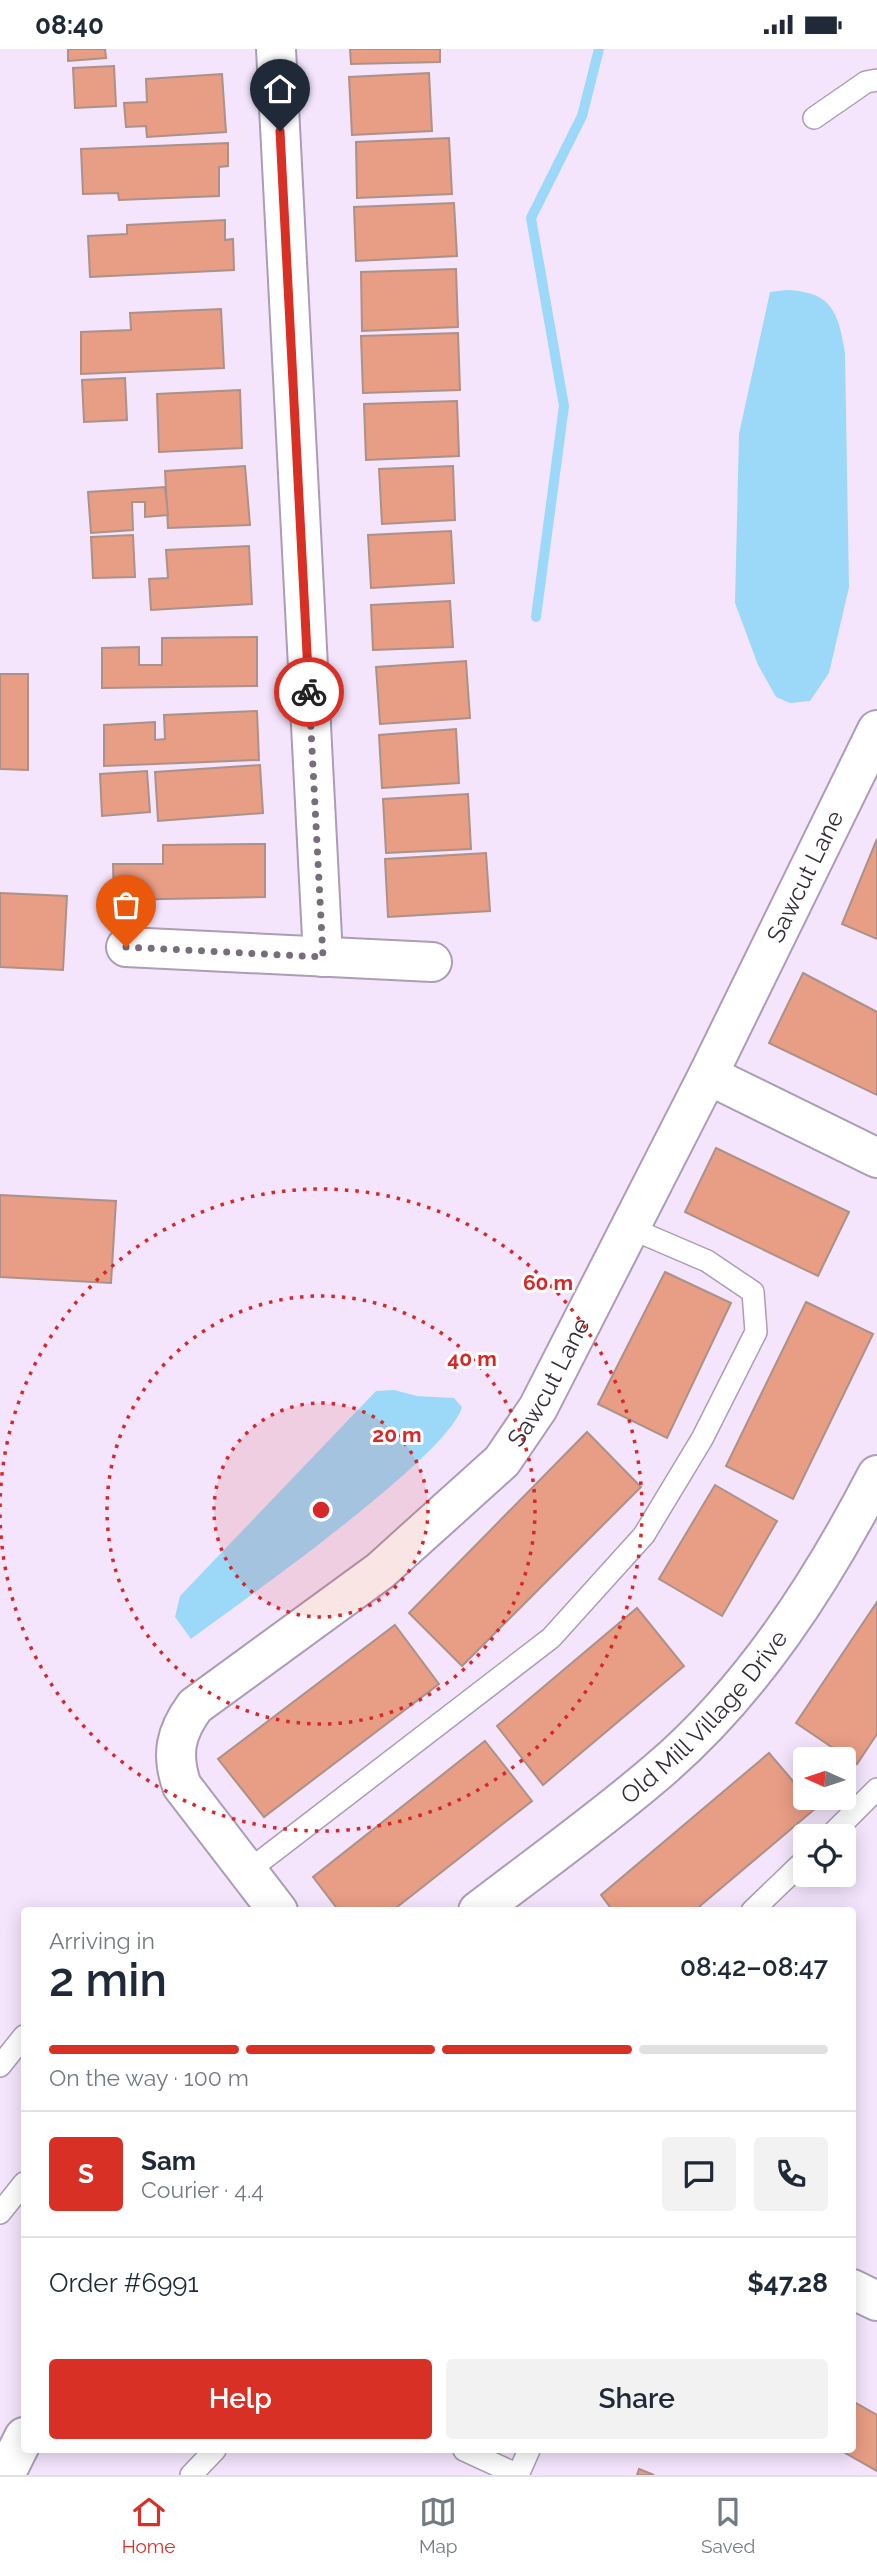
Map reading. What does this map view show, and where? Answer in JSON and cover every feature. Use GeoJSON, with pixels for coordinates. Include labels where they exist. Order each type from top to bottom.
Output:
{"type":"FeatureCollection","features":[{"type":"Feature","properties":{"kind":"street"},"geometry":{"type":"LineString","coordinates":[[276,49],[323,957]]}},
{"type":"Feature","properties":{"kind":"street","name":"Sawcut Lane"},"geometry":{"type":"LineString","coordinates":[[275,1907],[183,1786],[175,1765],[174,1745],[183,1722],[195,1706],[380,1570],[502,1461],[538,1408],[708,1075],[877,730]]}},
{"type":"Feature","properties":{"kind":"street"},"geometry":{"type":"LineString","coordinates":[[126,947],[432,963]]}},
{"type":"Feature","properties":{"kind":"street"},"geometry":{"type":"LineString","coordinates":[[708,1075],[877,1158]]}},
{"type":"Feature","properties":{"kind":"street","name":"Old Mill Village Drive"},"geometry":{"type":"LineString","coordinates":[[483,1907],[659,1771],[702,1729],[784,1632],[847,1532],[877,1475]]}},
{"type":"Feature","properties":{"kind":"street"},"geometry":{"type":"LineString","coordinates":[[856,2291],[877,2301]]}},
{"type":"Feature","properties":{"kind":"street"},"geometry":{"type":"LineString","coordinates":[[5,2475],[21,2443]]}},
{"type":"Feature","properties":{"kind":"lane"},"geometry":{"type":"LineString","coordinates":[[814,118],[866,82],[877,80]]}},
{"type":"Feature","properties":{"kind":"lane"},"geometry":{"type":"LineString","coordinates":[[248,1871],[551,1638],[644,1535],[694,1451],[756,1332],[753,1292],[707,1261],[630,1228]]}},
{"type":"Feature","properties":{"kind":"lane"},"geometry":{"type":"LineString","coordinates":[[842,1824],[877,1789]]}},
{"type":"Feature","properties":{"kind":"lane"},"geometry":{"type":"LineString","coordinates":[[756,1907],[793,1872]]}},
{"type":"Feature","properties":{"kind":"lane"},"geometry":{"type":"LineString","coordinates":[[0,2066],[21,2040]]}},
{"type":"Feature","properties":{"kind":"lane"},"geometry":{"type":"LineString","coordinates":[[0,2213],[21,2187]]}},
{"type":"Feature","properties":{"kind":"lane"},"geometry":{"type":"LineString","coordinates":[[191,2475],[212,2453]]}},
{"type":"Feature","properties":{"kind":"lane"},"geometry":{"type":"LineString","coordinates":[[470,2453],[518,2475],[528,2453]]}},
{"type":"Feature","properties":{"kind":"water"},"geometry":{"type":"Polygon","coordinates":[[[787,290],[814,295],[831,307],[836,316],[845,353],[849,587],[829,673],[810,701],[790,703],[776,697],[758,665],[735,603],[739,434],[770,292],[787,290]]]}},
{"type":"Feature","properties":{"kind":"water"},"geometry":{"type":"Polygon","coordinates":[[[394,1390],[417,1396],[454,1398],[462,1407],[448,1430],[384,1492],[191,1639],[175,1617],[180,1596],[376,1391],[394,1390]]]}},
{"type":"Feature","properties":{"kind":"building"},"geometry":{"type":"Polygon","coordinates":[[[68,49],[105,49],[106,58],[68,61],[68,49]]]}},
{"type":"Feature","properties":{"kind":"building"},"geometry":{"type":"Polygon","coordinates":[[[350,49],[440,49],[440,62],[351,64],[350,49]]]}},
{"type":"Feature","properties":{"kind":"building"},"geometry":{"type":"Polygon","coordinates":[[[114,66],[116,106],[75,108],[73,68],[114,66]]]}},
{"type":"Feature","properties":{"kind":"building"},"geometry":{"type":"Polygon","coordinates":[[[429,73],[432,131],[352,135],[349,77],[429,73]]]}},
{"type":"Feature","properties":{"kind":"building"},"geometry":{"type":"Polygon","coordinates":[[[222,74],[226,132],[147,137],[146,126],[126,127],[124,103],[147,102],[146,79],[222,74]]]}},
{"type":"Feature","properties":{"kind":"building"},"geometry":{"type":"Polygon","coordinates":[[[449,138],[452,194],[357,198],[356,142],[449,138]]]}},
{"type":"Feature","properties":{"kind":"building"},"geometry":{"type":"Polygon","coordinates":[[[228,143],[228,166],[219,167],[219,196],[119,200],[118,193],[83,194],[81,149],[228,143]]]}},
{"type":"Feature","properties":{"kind":"building"},"geometry":{"type":"Polygon","coordinates":[[[454,203],[457,256],[356,261],[354,207],[454,203]]]}},
{"type":"Feature","properties":{"kind":"building"},"geometry":{"type":"Polygon","coordinates":[[[225,220],[225,240],[233,239],[234,270],[90,277],[88,236],[127,234],[127,225],[225,220]]]}},
{"type":"Feature","properties":{"kind":"building"},"geometry":{"type":"Polygon","coordinates":[[[456,269],[458,327],[362,331],[361,272],[456,269]]]}},
{"type":"Feature","properties":{"kind":"building"},"geometry":{"type":"Polygon","coordinates":[[[221,309],[224,368],[81,374],[81,332],[131,330],[130,313],[221,309]]]}},
{"type":"Feature","properties":{"kind":"building"},"geometry":{"type":"Polygon","coordinates":[[[458,333],[460,390],[363,393],[361,336],[458,333]]]}},
{"type":"Feature","properties":{"kind":"building"},"geometry":{"type":"Polygon","coordinates":[[[125,378],[127,420],[84,422],[82,380],[125,378]]]}},
{"type":"Feature","properties":{"kind":"building"},"geometry":{"type":"Polygon","coordinates":[[[240,390],[242,448],[159,452],[157,394],[240,390]]]}},
{"type":"Feature","properties":{"kind":"building"},"geometry":{"type":"Polygon","coordinates":[[[457,401],[459,456],[366,460],[364,404],[457,401]]]}},
{"type":"Feature","properties":{"kind":"building"},"geometry":{"type":"Polygon","coordinates":[[[245,466],[250,525],[168,528],[165,471],[245,466]]]}},
{"type":"Feature","properties":{"kind":"building"},"geometry":{"type":"Polygon","coordinates":[[[453,466],[455,520],[382,524],[379,469],[453,466]]]}},
{"type":"Feature","properties":{"kind":"building"},"geometry":{"type":"Polygon","coordinates":[[[165,487],[168,515],[145,517],[145,502],[132,502],[133,530],[91,533],[88,492],[165,487]]]}},
{"type":"Feature","properties":{"kind":"building"},"geometry":{"type":"Polygon","coordinates":[[[451,531],[454,583],[371,588],[368,535],[451,531]]]}},
{"type":"Feature","properties":{"kind":"building"},"geometry":{"type":"Polygon","coordinates":[[[133,535],[135,577],[93,578],[91,537],[133,535]]]}},
{"type":"Feature","properties":{"kind":"building"},"geometry":{"type":"Polygon","coordinates":[[[249,546],[252,604],[151,610],[149,579],[168,578],[166,550],[249,546]]]}},
{"type":"Feature","properties":{"kind":"building"},"geometry":{"type":"Polygon","coordinates":[[[450,601],[453,647],[373,650],[371,605],[450,601]]]}},
{"type":"Feature","properties":{"kind":"building"},"geometry":{"type":"Polygon","coordinates":[[[257,637],[257,686],[102,688],[102,648],[139,647],[139,665],[162,665],[162,638],[257,637]]]}},
{"type":"Feature","properties":{"kind":"building"},"geometry":{"type":"Polygon","coordinates":[[[466,661],[470,718],[380,724],[376,667],[466,661]]]}},
{"type":"Feature","properties":{"kind":"building"},"geometry":{"type":"Polygon","coordinates":[[[0,674],[28,674],[28,770],[0,769],[0,674]]]}},
{"type":"Feature","properties":{"kind":"building"},"geometry":{"type":"Polygon","coordinates":[[[257,711],[259,760],[104,766],[104,725],[155,722],[155,740],[165,739],[164,715],[257,711]]]}},
{"type":"Feature","properties":{"kind":"building"},"geometry":{"type":"Polygon","coordinates":[[[456,729],[459,783],[382,788],[379,735],[456,729]]]}},
{"type":"Feature","properties":{"kind":"building"},"geometry":{"type":"Polygon","coordinates":[[[260,765],[263,813],[158,821],[155,772],[260,765]]]}},
{"type":"Feature","properties":{"kind":"building"},"geometry":{"type":"Polygon","coordinates":[[[147,771],[150,812],[102,816],[100,774],[147,771]]]}},
{"type":"Feature","properties":{"kind":"building"},"geometry":{"type":"Polygon","coordinates":[[[468,794],[471,849],[386,853],[383,799],[468,794]]]}},
{"type":"Feature","properties":{"kind":"building"},"geometry":{"type":"Polygon","coordinates":[[[877,839],[877,939],[842,924],[877,839]]]}},
{"type":"Feature","properties":{"kind":"building"},"geometry":{"type":"Polygon","coordinates":[[[265,844],[265,897],[114,900],[113,864],[163,864],[163,845],[265,844]]]}},
{"type":"Feature","properties":{"kind":"building"},"geometry":{"type":"Polygon","coordinates":[[[486,853],[490,911],[388,917],[385,859],[486,853]]]}},
{"type":"Feature","properties":{"kind":"building"},"geometry":{"type":"Polygon","coordinates":[[[0,893],[67,896],[63,970],[0,967],[0,893]]]}},
{"type":"Feature","properties":{"kind":"building"},"geometry":{"type":"Polygon","coordinates":[[[803,973],[877,1012],[877,1095],[769,1043],[803,973]]]}},
{"type":"Feature","properties":{"kind":"building"},"geometry":{"type":"Polygon","coordinates":[[[716,1148],[849,1212],[818,1276],[685,1212],[716,1148]]]}},
{"type":"Feature","properties":{"kind":"building"},"geometry":{"type":"Polygon","coordinates":[[[0,1195],[116,1201],[111,1283],[0,1277],[0,1195]]]}},
{"type":"Feature","properties":{"kind":"building"},"geometry":{"type":"Polygon","coordinates":[[[665,1272],[731,1303],[667,1438],[598,1404],[665,1272]]]}},
{"type":"Feature","properties":{"kind":"building"},"geometry":{"type":"Polygon","coordinates":[[[806,1302],[873,1334],[793,1499],[726,1466],[806,1302]]]}},
{"type":"Feature","properties":{"kind":"building"},"geometry":{"type":"Polygon","coordinates":[[[587,1432],[641,1487],[462,1666],[409,1613],[587,1432]]]}},
{"type":"Feature","properties":{"kind":"building"},"geometry":{"type":"Polygon","coordinates":[[[715,1485],[777,1521],[722,1616],[659,1579],[715,1485]]]}},
{"type":"Feature","properties":{"kind":"building"},"geometry":{"type":"Polygon","coordinates":[[[877,1602],[877,1734],[857,1764],[856,1747],[832,1747],[796,1723],[877,1602]]]}},
{"type":"Feature","properties":{"kind":"building"},"geometry":{"type":"Polygon","coordinates":[[[637,1608],[684,1666],[543,1785],[497,1726],[637,1608]]]}},
{"type":"Feature","properties":{"kind":"building"},"geometry":{"type":"Polygon","coordinates":[[[395,1625],[439,1684],[264,1817],[218,1759],[395,1625]]]}},
{"type":"Feature","properties":{"kind":"building"},"geometry":{"type":"Polygon","coordinates":[[[485,1741],[532,1801],[397,1907],[336,1907],[313,1877],[485,1741]]]}},
{"type":"Feature","properties":{"kind":"building"},"geometry":{"type":"Polygon","coordinates":[[[769,1753],[793,1781],[793,1810],[814,1810],[797,1824],[793,1824],[793,1827],[699,1907],[610,1907],[601,1895],[769,1753]]]}},
{"type":"Feature","properties":{"kind":"building"},"geometry":{"type":"Polygon","coordinates":[[[856,2403],[877,2415],[877,2471],[845,2453],[856,2453],[856,2403]]]}},
{"type":"Feature","properties":{"kind":"building"},"geometry":{"type":"Polygon","coordinates":[[[639,2469],[654,2475],[637,2475],[639,2469]]]}},
{"type":"Feature","properties":{"kind":"waterway"},"geometry":{"type":"LineString","coordinates":[[536,617],[564,406],[531,218],[582,116],[599,49]]}},
{"type":"Feature","properties":{"kind":"way so far"},"geometry":{"type":"LineString","coordinates":[[126,947],[323,957],[309,692]]}},
{"type":"Feature","properties":{"kind":"route"},"geometry":{"type":"LineString","coordinates":[[280,131],[309,692]]}}]}
